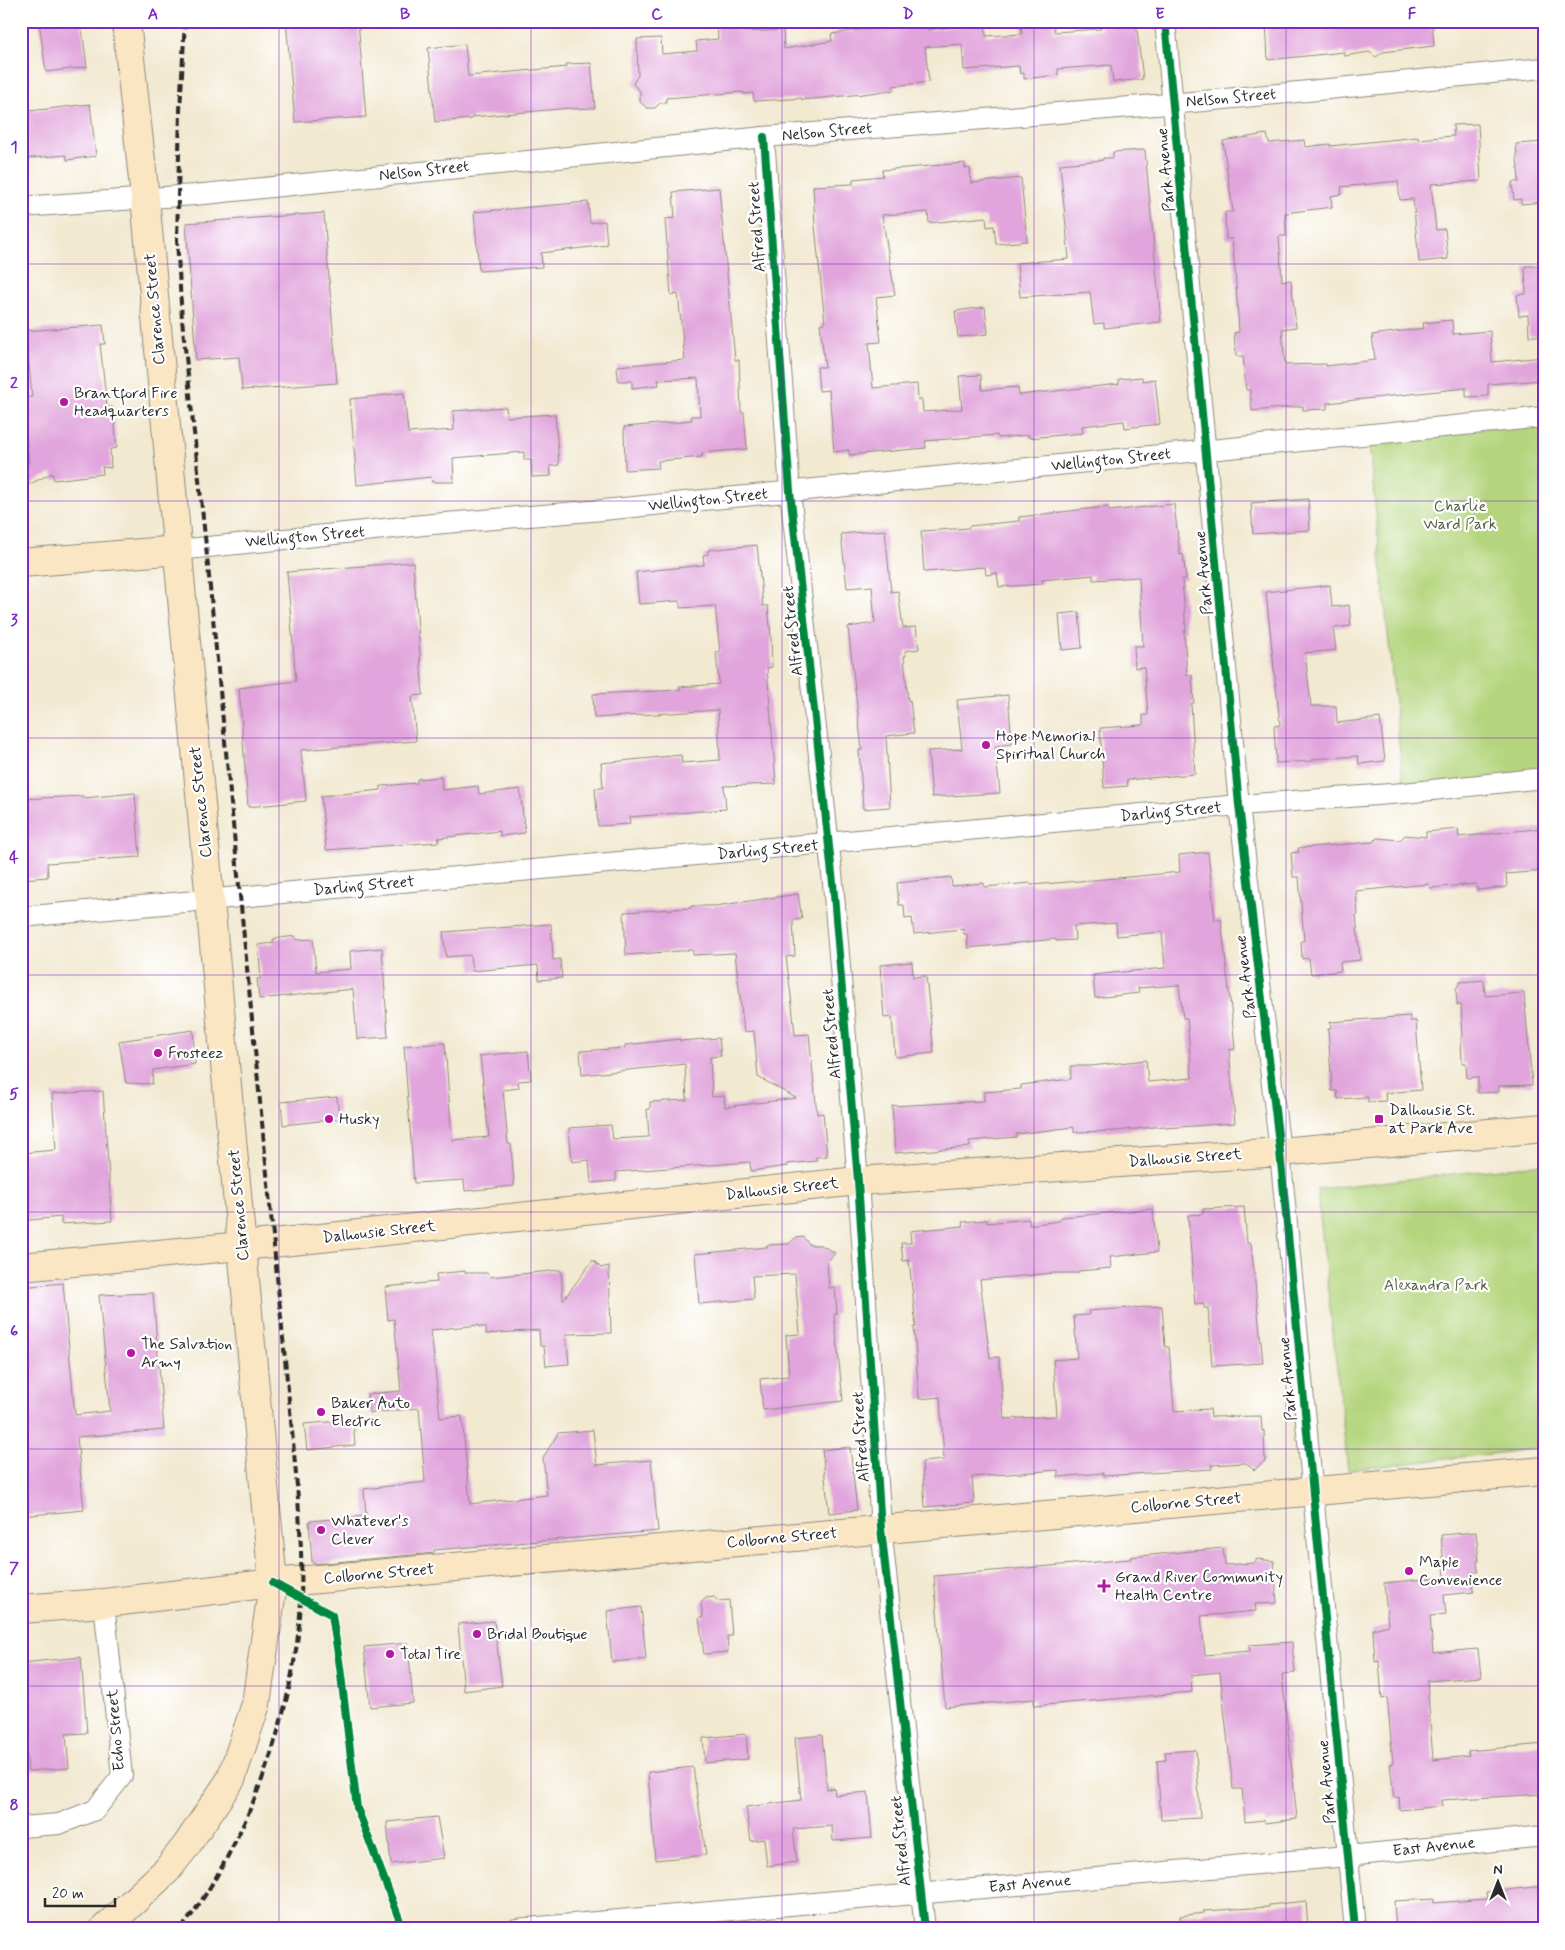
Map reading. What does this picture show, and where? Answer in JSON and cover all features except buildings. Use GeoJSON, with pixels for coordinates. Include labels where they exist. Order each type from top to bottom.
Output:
{"type":"FeatureCollection","features":[{"type":"Feature","properties":{"kind":"main road","name":"Clarence Street"},"geometry":{"type":"LineString","coordinates":[[104,1929],[167,1870],[186,1846],[231,1779],[256,1704],[273,1583],[145,198],[126,21]]}},
{"type":"Feature","properties":{"kind":"main road","name":"Wellington Street"},"geometry":{"type":"LineString","coordinates":[[21,563],[178,550]]}},
{"type":"Feature","properties":{"kind":"main road","name":"Dalhousie Street"},"geometry":{"type":"LineString","coordinates":[[21,1268],[858,1181],[1280,1152],[1544,1128]]}},
{"type":"Feature","properties":{"kind":"main road","name":"Colborne Street"},"geometry":{"type":"LineString","coordinates":[[21,1609],[104,1603],[273,1583],[881,1528],[1544,1472]]}},
{"type":"Feature","properties":{"kind":"street","name":"Park Avenue"},"geometry":{"type":"LineString","coordinates":[[1165,21],[1239,806],[1280,1152],[1355,1929]]}},
{"type":"Feature","properties":{"kind":"street","name":"Nelson Street"},"geometry":{"type":"LineString","coordinates":[[21,207],[145,198],[764,137],[1173,104],[1544,68]]}},
{"type":"Feature","properties":{"kind":"street","name":"Alfred Street"},"geometry":{"type":"LineString","coordinates":[[764,137],[790,491],[829,844],[858,1181],[881,1528],[925,1929]]}},
{"type":"Feature","properties":{"kind":"street","name":"Wellington Street"},"geometry":{"type":"LineString","coordinates":[[178,550],[1544,417]]}},
{"type":"Feature","properties":{"kind":"street","name":"Darling Street"},"geometry":{"type":"LineString","coordinates":[[21,918],[210,899],[1239,806],[1404,794],[1544,778]]}},
{"type":"Feature","properties":{"kind":"street","name":"Echo Street"},"geometry":{"type":"LineString","coordinates":[[21,1827],[58,1824],[95,1810],[122,1776],[104,1603]]}},
{"type":"Feature","properties":{"kind":"street","name":"East Avenue"},"geometry":{"type":"LineString","coordinates":[[516,1929],[1348,1856],[1544,1836]]}},
{"type":"Feature","properties":{"kind":"green space","name":"Charlie Ward Park"},"geometry":{"type":"Polygon","coordinates":[[[1544,417],[1544,778],[1404,793],[1368,435],[1544,417]]]}},
{"type":"Feature","properties":{"kind":"green space","name":"Alexandra Park"},"geometry":{"type":"Polygon","coordinates":[[[1544,1164],[1544,1448],[1348,1470],[1317,1189],[1544,1164]]]}},
{"type":"Feature","properties":{"kind":"railway"},"geometry":{"type":"LineString","coordinates":[[181,1929],[205,1895],[227,1857],[265,1772],[279,1728],[290,1683],[301,1598],[299,1514],[292,1431],[206,546],[182,319],[177,240],[180,110],[185,21]]}},
{"type":"Feature","properties":{"kind":"cycle path"},"geometry":{"type":"LineString","coordinates":[[1165,21],[1239,805],[1280,1152],[1355,1929]]}},
{"type":"Feature","properties":{"kind":"cycle path"},"geometry":{"type":"LineString","coordinates":[[764,137],[790,491],[833,883],[858,1181],[881,1528],[925,1929]]}},
{"type":"Feature","properties":{"kind":"cycle path"},"geometry":{"type":"LineString","coordinates":[[273,1583],[332,1615],[357,1808],[403,1929]]}},
{"type":"Feature","properties":{"kind":"place","name":"Brantford Fire Headquarters"},"geometry":{"type":"Point","coordinates":[64,402]}},
{"type":"Feature","properties":{"kind":"place","name":"Hope Memorial Spiritual Church"},"geometry":{"type":"Point","coordinates":[986,745]}},
{"type":"Feature","properties":{"kind":"place","name":"Frosteez"},"geometry":{"type":"Point","coordinates":[158,1053]}},
{"type":"Feature","properties":{"kind":"place","name":"Husky"},"geometry":{"type":"Point","coordinates":[329,1119]}},
{"type":"Feature","properties":{"kind":"place","name":"Dalhousie St. at Park Ave"},"geometry":{"type":"Point","coordinates":[1379,1119]}},
{"type":"Feature","properties":{"kind":"place","name":"The Salvation Army"},"geometry":{"type":"Point","coordinates":[131,1353]}},
{"type":"Feature","properties":{"kind":"place","name":"Baker Auto Electric"},"geometry":{"type":"Point","coordinates":[321,1412]}},
{"type":"Feature","properties":{"kind":"place","name":"Whatever's Clever"},"geometry":{"type":"Point","coordinates":[321,1530]}},
{"type":"Feature","properties":{"kind":"place","name":"Maple Convenience"},"geometry":{"type":"Point","coordinates":[1409,1571]}},
{"type":"Feature","properties":{"kind":"place","name":"Grand River Community Health Centre"},"geometry":{"type":"Point","coordinates":[1104,1586]}},
{"type":"Feature","properties":{"kind":"place","name":"Bridal Boutique"},"geometry":{"type":"Point","coordinates":[477,1634]}},
{"type":"Feature","properties":{"kind":"place","name":"Total Tire"},"geometry":{"type":"Point","coordinates":[390,1654]}}]}
